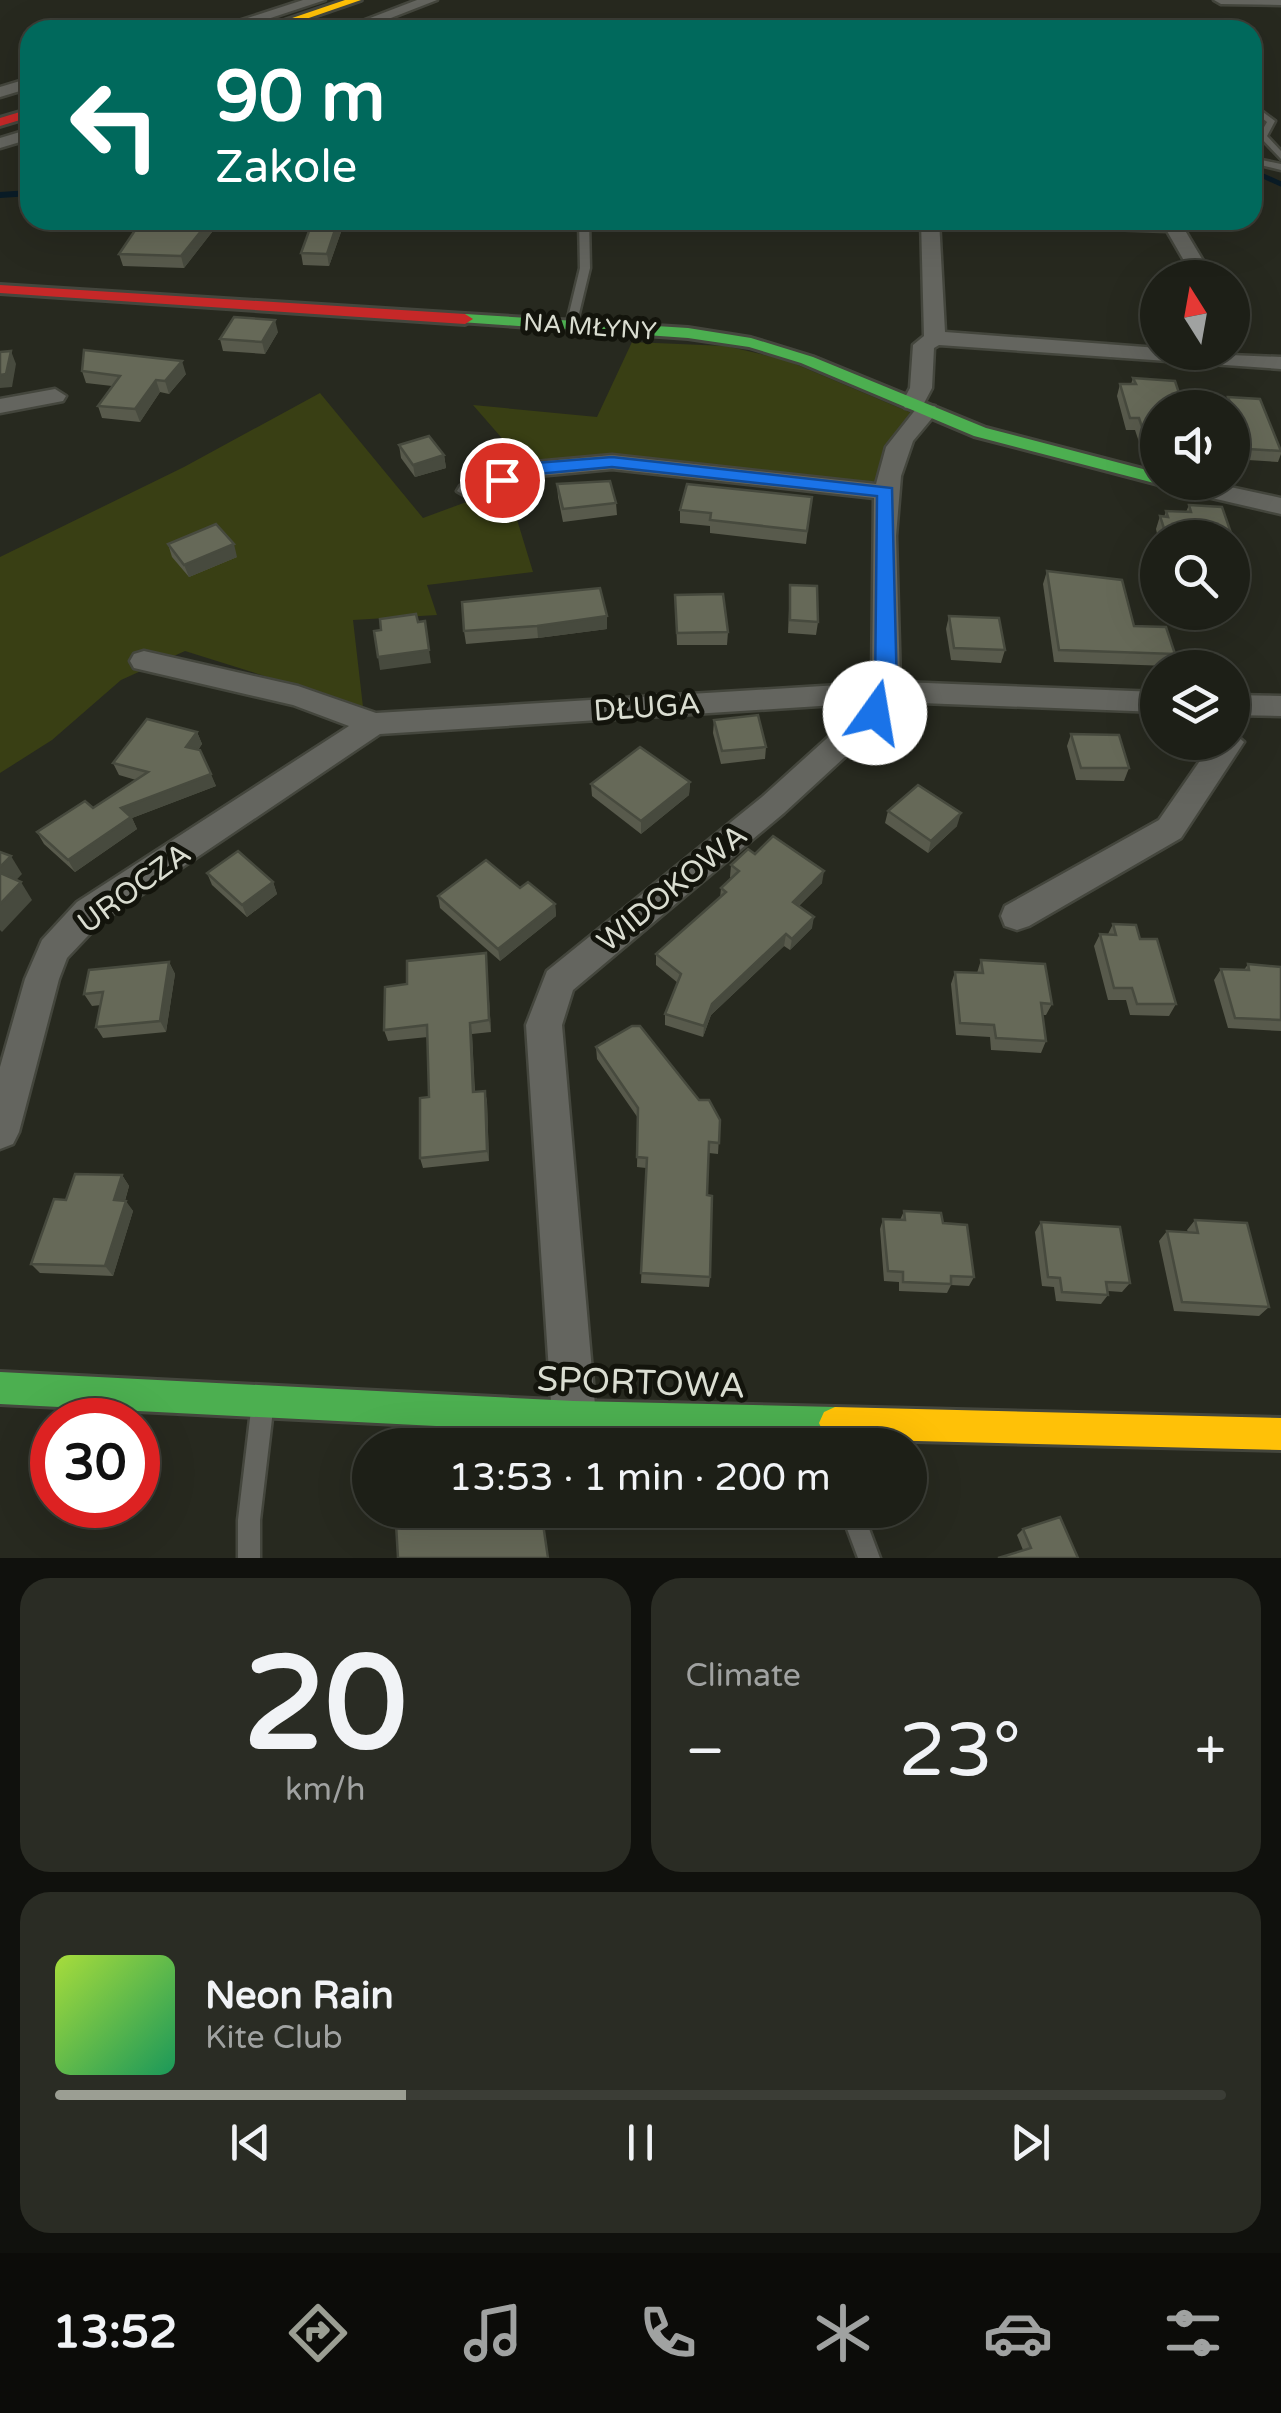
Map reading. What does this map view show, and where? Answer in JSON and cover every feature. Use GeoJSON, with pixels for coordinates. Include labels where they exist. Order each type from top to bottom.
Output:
{"type":"FeatureCollection","features":[{"type":"Feature","properties":{"kind":"street"},"geometry":{"type":"LineString","coordinates":[[251,20],[318,0]]}},
{"type":"Feature","properties":{"kind":"street"},"geometry":{"type":"LineString","coordinates":[[294,20],[356,0]]}},
{"type":"Feature","properties":{"kind":"street"},"geometry":{"type":"LineString","coordinates":[[329,20],[389,0]]}},
{"type":"Feature","properties":{"kind":"street"},"geometry":{"type":"LineString","coordinates":[[374,20],[430,0]]}},
{"type":"Feature","properties":{"kind":"street"},"geometry":{"type":"LineString","coordinates":[[1221,0],[1281,1]]}},
{"type":"Feature","properties":{"kind":"street"},"geometry":{"type":"LineString","coordinates":[[930,230],[935,338]]}},
{"type":"Feature","properties":{"kind":"street"},"geometry":{"type":"LineString","coordinates":[[1175,230],[1192,260]]}},
{"type":"Feature","properties":{"kind":"street","name":"NA MŁYNY"},"geometry":{"type":"LineString","coordinates":[[0,289],[688,333],[751,343],[807,360],[980,432],[1140,473]]}},
{"type":"Feature","properties":{"kind":"street"},"geometry":{"type":"LineString","coordinates":[[886,692],[886,492],[896,453],[920,407],[924,345],[935,338],[1281,363]]}},
{"type":"Feature","properties":{"kind":"street"},"geometry":{"type":"LineString","coordinates":[[0,406],[55,396]]}},
{"type":"Feature","properties":{"kind":"street"},"geometry":{"type":"LineString","coordinates":[[469,490],[535,468],[612,462],[886,492]]}},
{"type":"Feature","properties":{"kind":"street"},"geometry":{"type":"LineString","coordinates":[[1250,499],[1281,506]]}},
{"type":"Feature","properties":{"kind":"street","name":"DŁUGA"},"geometry":{"type":"LineString","coordinates":[[144,661],[298,696],[374,724],[886,692],[1140,701]]}},
{"type":"Feature","properties":{"kind":"street","name":"WIDOKOWA"},"geometry":{"type":"LineString","coordinates":[[574,1417],[544,1025],[558,980],[773,805],[875,713],[886,692]]}},
{"type":"Feature","properties":{"kind":"street","name":"UROCZA"},"geometry":{"type":"LineString","coordinates":[[0,1132],[42,979],[54,950],[89,912],[374,724]]}},
{"type":"Feature","properties":{"kind":"street"},"geometry":{"type":"LineString","coordinates":[[1018,916],[1170,830],[1217,760]]}},
{"type":"Feature","properties":{"kind":"street","name":"SPORTOWA"},"geometry":{"type":"LineString","coordinates":[[0,1388],[739,1428]]}},
{"type":"Feature","properties":{"kind":"street","name":"SPORTOWA"},"geometry":{"type":"LineString","coordinates":[[927,1434],[1281,1434]]}},
{"type":"Feature","properties":{"kind":"lane"},"geometry":{"type":"LineString","coordinates":[[1262,114],[1271,121],[1263,136],[1281,156]]}},
{"type":"Feature","properties":{"kind":"lane"},"geometry":{"type":"LineString","coordinates":[[571,326],[586,268],[584,230]]}},
{"type":"Feature","properties":{"kind":"lane"},"geometry":{"type":"LineString","coordinates":[[248,1558],[263,1401]]}},
{"type":"Feature","properties":{"kind":"lane"},"geometry":{"type":"LineString","coordinates":[[858,1528],[869,1558]]}},
{"type":"Feature","properties":{"kind":"green space"},"geometry":{"type":"Polygon","coordinates":[[[632,342],[726,346],[786,360],[914,414],[883,478],[861,486],[596,457],[521,460],[473,405],[597,417],[632,342]]]}},
{"type":"Feature","properties":{"kind":"green space"},"geometry":{"type":"Polygon","coordinates":[[[320,393],[423,518],[507,487],[533,572],[427,585],[437,615],[353,620],[363,707],[185,651],[121,680],[52,740],[0,773],[0,557],[184,467],[320,393]]]}},
{"type":"Feature","properties":{"kind":"building"},"geometry":{"type":"Polygon","coordinates":[[[135,230],[202,230],[181,256],[119,254],[135,230]]]}},
{"type":"Feature","properties":{"kind":"building"},"geometry":{"type":"Polygon","coordinates":[[[309,230],[335,230],[327,254],[301,253],[309,230]]]}},
{"type":"Feature","properties":{"kind":"building"},"geometry":{"type":"Polygon","coordinates":[[[234,317],[275,320],[262,342],[220,339],[234,317]]]}},
{"type":"Feature","properties":{"kind":"building"},"geometry":{"type":"Polygon","coordinates":[[[84,350],[182,361],[165,381],[156,380],[135,409],[98,406],[120,376],[82,371],[84,350]]]}},
{"type":"Feature","properties":{"kind":"building"},"geometry":{"type":"Polygon","coordinates":[[[11,351],[6,374],[0,375],[0,352],[11,351]]]}},
{"type":"Feature","properties":{"kind":"building"},"geometry":{"type":"Polygon","coordinates":[[[1133,378],[1175,381],[1178,390],[1140,390],[1140,421],[1130,418],[1120,384],[1136,384],[1133,378]]]}},
{"type":"Feature","properties":{"kind":"building"},"geometry":{"type":"Polygon","coordinates":[[[1250,398],[1260,399],[1281,451],[1250,449],[1250,398]]]}},
{"type":"Feature","properties":{"kind":"building"},"geometry":{"type":"Polygon","coordinates":[[[429,436],[444,455],[413,465],[399,445],[429,436]]]}},
{"type":"Feature","properties":{"kind":"building"},"geometry":{"type":"Polygon","coordinates":[[[610,481],[616,503],[563,509],[557,484],[610,481]]]}},
{"type":"Feature","properties":{"kind":"building"},"geometry":{"type":"Polygon","coordinates":[[[687,484],[812,497],[807,531],[710,520],[711,513],[680,510],[687,484]]]}},
{"type":"Feature","properties":{"kind":"building"},"geometry":{"type":"Polygon","coordinates":[[[1189,505],[1222,507],[1227,520],[1161,520],[1160,516],[1168,517],[1166,511],[1191,512],[1189,505]]]}},
{"type":"Feature","properties":{"kind":"building"},"geometry":{"type":"Polygon","coordinates":[[[216,524],[234,544],[184,565],[168,544],[216,524]]]}},
{"type":"Feature","properties":{"kind":"building"},"geometry":{"type":"Polygon","coordinates":[[[1047,571],[1122,580],[1134,626],[1140,626],[1140,630],[1167,630],[1174,650],[1140,653],[1059,650],[1047,571]]]}},
{"type":"Feature","properties":{"kind":"building"},"geometry":{"type":"Polygon","coordinates":[[[790,585],[817,586],[818,622],[790,620],[790,585]]]}},
{"type":"Feature","properties":{"kind":"building"},"geometry":{"type":"Polygon","coordinates":[[[600,588],[607,616],[464,631],[462,602],[600,588]]]}},
{"type":"Feature","properties":{"kind":"building"},"geometry":{"type":"Polygon","coordinates":[[[723,594],[728,632],[677,633],[675,595],[723,594]]]}},
{"type":"Feature","properties":{"kind":"building"},"geometry":{"type":"Polygon","coordinates":[[[416,614],[418,622],[425,621],[429,650],[378,657],[374,631],[381,630],[380,619],[416,614]]]}},
{"type":"Feature","properties":{"kind":"building"},"geometry":{"type":"Polygon","coordinates":[[[949,616],[999,618],[1005,650],[954,648],[949,616]]]}},
{"type":"Feature","properties":{"kind":"building"},"geometry":{"type":"Polygon","coordinates":[[[758,715],[766,747],[722,751],[714,720],[758,715]]]}},
{"type":"Feature","properties":{"kind":"building"},"geometry":{"type":"Polygon","coordinates":[[[147,719],[197,732],[186,747],[200,750],[211,774],[121,808],[131,817],[68,860],[37,832],[85,801],[93,808],[148,772],[113,763],[147,719]]]}},
{"type":"Feature","properties":{"kind":"building"},"geometry":{"type":"Polygon","coordinates":[[[1071,734],[1119,735],[1129,768],[1081,768],[1071,734]]]}},
{"type":"Feature","properties":{"kind":"building"},"geometry":{"type":"Polygon","coordinates":[[[640,747],[690,782],[641,821],[591,784],[640,747]]]}},
{"type":"Feature","properties":{"kind":"building"},"geometry":{"type":"Polygon","coordinates":[[[918,785],[961,813],[931,841],[888,811],[918,785]]]}},
{"type":"Feature","properties":{"kind":"building"},"geometry":{"type":"Polygon","coordinates":[[[773,836],[824,871],[793,902],[814,917],[792,939],[786,934],[712,1004],[704,1026],[665,1014],[681,974],[656,954],[726,892],[721,888],[739,871],[731,865],[748,849],[755,854],[773,836]]]}},
{"type":"Feature","properties":{"kind":"building"},"geometry":{"type":"Polygon","coordinates":[[[238,851],[273,882],[242,905],[207,873],[238,851]]]}},
{"type":"Feature","properties":{"kind":"building"},"geometry":{"type":"Polygon","coordinates":[[[0,852],[11,856],[0,867],[0,852]]]}},
{"type":"Feature","properties":{"kind":"building"},"geometry":{"type":"Polygon","coordinates":[[[486,860],[520,888],[528,882],[555,904],[498,949],[438,896],[486,860]]]}},
{"type":"Feature","properties":{"kind":"building"},"geometry":{"type":"Polygon","coordinates":[[[0,873],[21,882],[0,904],[0,873]]]}},
{"type":"Feature","properties":{"kind":"building"},"geometry":{"type":"Polygon","coordinates":[[[1113,924],[1136,925],[1140,939],[1157,939],[1176,1004],[1137,1004],[1132,988],[1114,988],[1100,934],[1116,935],[1113,924]]]}},
{"type":"Feature","properties":{"kind":"building"},"geometry":{"type":"Polygon","coordinates":[[[486,953],[489,1020],[470,1023],[473,1092],[485,1091],[487,1151],[420,1158],[420,1098],[429,1097],[427,1025],[384,1030],[385,987],[407,984],[407,961],[486,953]]]}},
{"type":"Feature","properties":{"kind":"building"},"geometry":{"type":"Polygon","coordinates":[[[981,960],[1045,964],[1052,1004],[1041,1003],[1046,1041],[996,1038],[994,1025],[960,1023],[955,972],[983,973],[981,960]]]}},
{"type":"Feature","properties":{"kind":"building"},"geometry":{"type":"Polygon","coordinates":[[[169,962],[160,1021],[96,1027],[103,992],[84,994],[89,970],[169,962]]]}},
{"type":"Feature","properties":{"kind":"building"},"geometry":{"type":"Polygon","coordinates":[[[1248,964],[1281,967],[1281,1020],[1235,1018],[1221,969],[1249,970],[1248,964]]]}},
{"type":"Feature","properties":{"kind":"building"},"geometry":{"type":"Polygon","coordinates":[[[632,1026],[640,1026],[699,1100],[709,1100],[720,1120],[719,1143],[709,1142],[710,1277],[641,1273],[647,1158],[637,1157],[638,1108],[596,1047],[632,1026]]]}},
{"type":"Feature","properties":{"kind":"building"},"geometry":{"type":"Polygon","coordinates":[[[75,1174],[122,1175],[114,1200],[126,1201],[105,1266],[31,1264],[54,1199],[66,1200],[75,1174]]]}},
{"type":"Feature","properties":{"kind":"building"},"geometry":{"type":"Polygon","coordinates":[[[904,1211],[941,1213],[943,1223],[967,1225],[974,1277],[951,1276],[951,1284],[903,1282],[903,1272],[888,1271],[883,1219],[905,1220],[904,1211]]]}},
{"type":"Feature","properties":{"kind":"building"},"geometry":{"type":"Polygon","coordinates":[[[1195,1220],[1247,1223],[1269,1307],[1182,1302],[1167,1231],[1198,1233],[1195,1220]]]}},
{"type":"Feature","properties":{"kind":"building"},"geometry":{"type":"Polygon","coordinates":[[[1041,1222],[1120,1227],[1130,1283],[1106,1282],[1108,1295],[1062,1292],[1060,1278],[1048,1277],[1041,1222]]]}},
{"type":"Feature","properties":{"kind":"building"},"geometry":{"type":"Polygon","coordinates":[[[1060,1517],[1078,1558],[998,1558],[1031,1548],[1023,1529],[1060,1517]]]}},
{"type":"Feature","properties":{"kind":"building"},"geometry":{"type":"Polygon","coordinates":[[[396,1528],[544,1528],[548,1558],[398,1558],[396,1528]]]}},
{"type":"Feature","properties":{"kind":"waterway"},"geometry":{"type":"LineString","coordinates":[[1262,175],[1281,184]]}},
{"type":"Feature","properties":{"kind":"waterway"},"geometry":{"type":"LineString","coordinates":[[0,195],[20,194]]}},
{"type":"Feature","properties":{"kind":"traffic: fast"},"geometry":{"type":"LineString","coordinates":[[465,319],[688,333],[751,343],[807,360],[980,432],[1140,474]]}},
{"type":"Feature","properties":{"kind":"traffic: fast"},"geometry":{"type":"LineString","coordinates":[[0,1388],[574,1417],[835,1423]]}},
{"type":"Feature","properties":{"kind":"traffic: slow"},"geometry":{"type":"LineString","coordinates":[[294,20],[356,0]]}},
{"type":"Feature","properties":{"kind":"traffic: slow"},"geometry":{"type":"LineString","coordinates":[[835,1423],[1281,1434]]}},
{"type":"Feature","properties":{"kind":"traffic: jam"},"geometry":{"type":"LineString","coordinates":[[0,122],[20,116]]}},
{"type":"Feature","properties":{"kind":"traffic: jam"},"geometry":{"type":"LineString","coordinates":[[0,289],[465,319]]}},
{"type":"Feature","properties":{"kind":"route"},"geometry":{"type":"LineString","coordinates":[[502,480],[535,468],[612,462],[886,492],[886,692],[875,713]]}}]}
